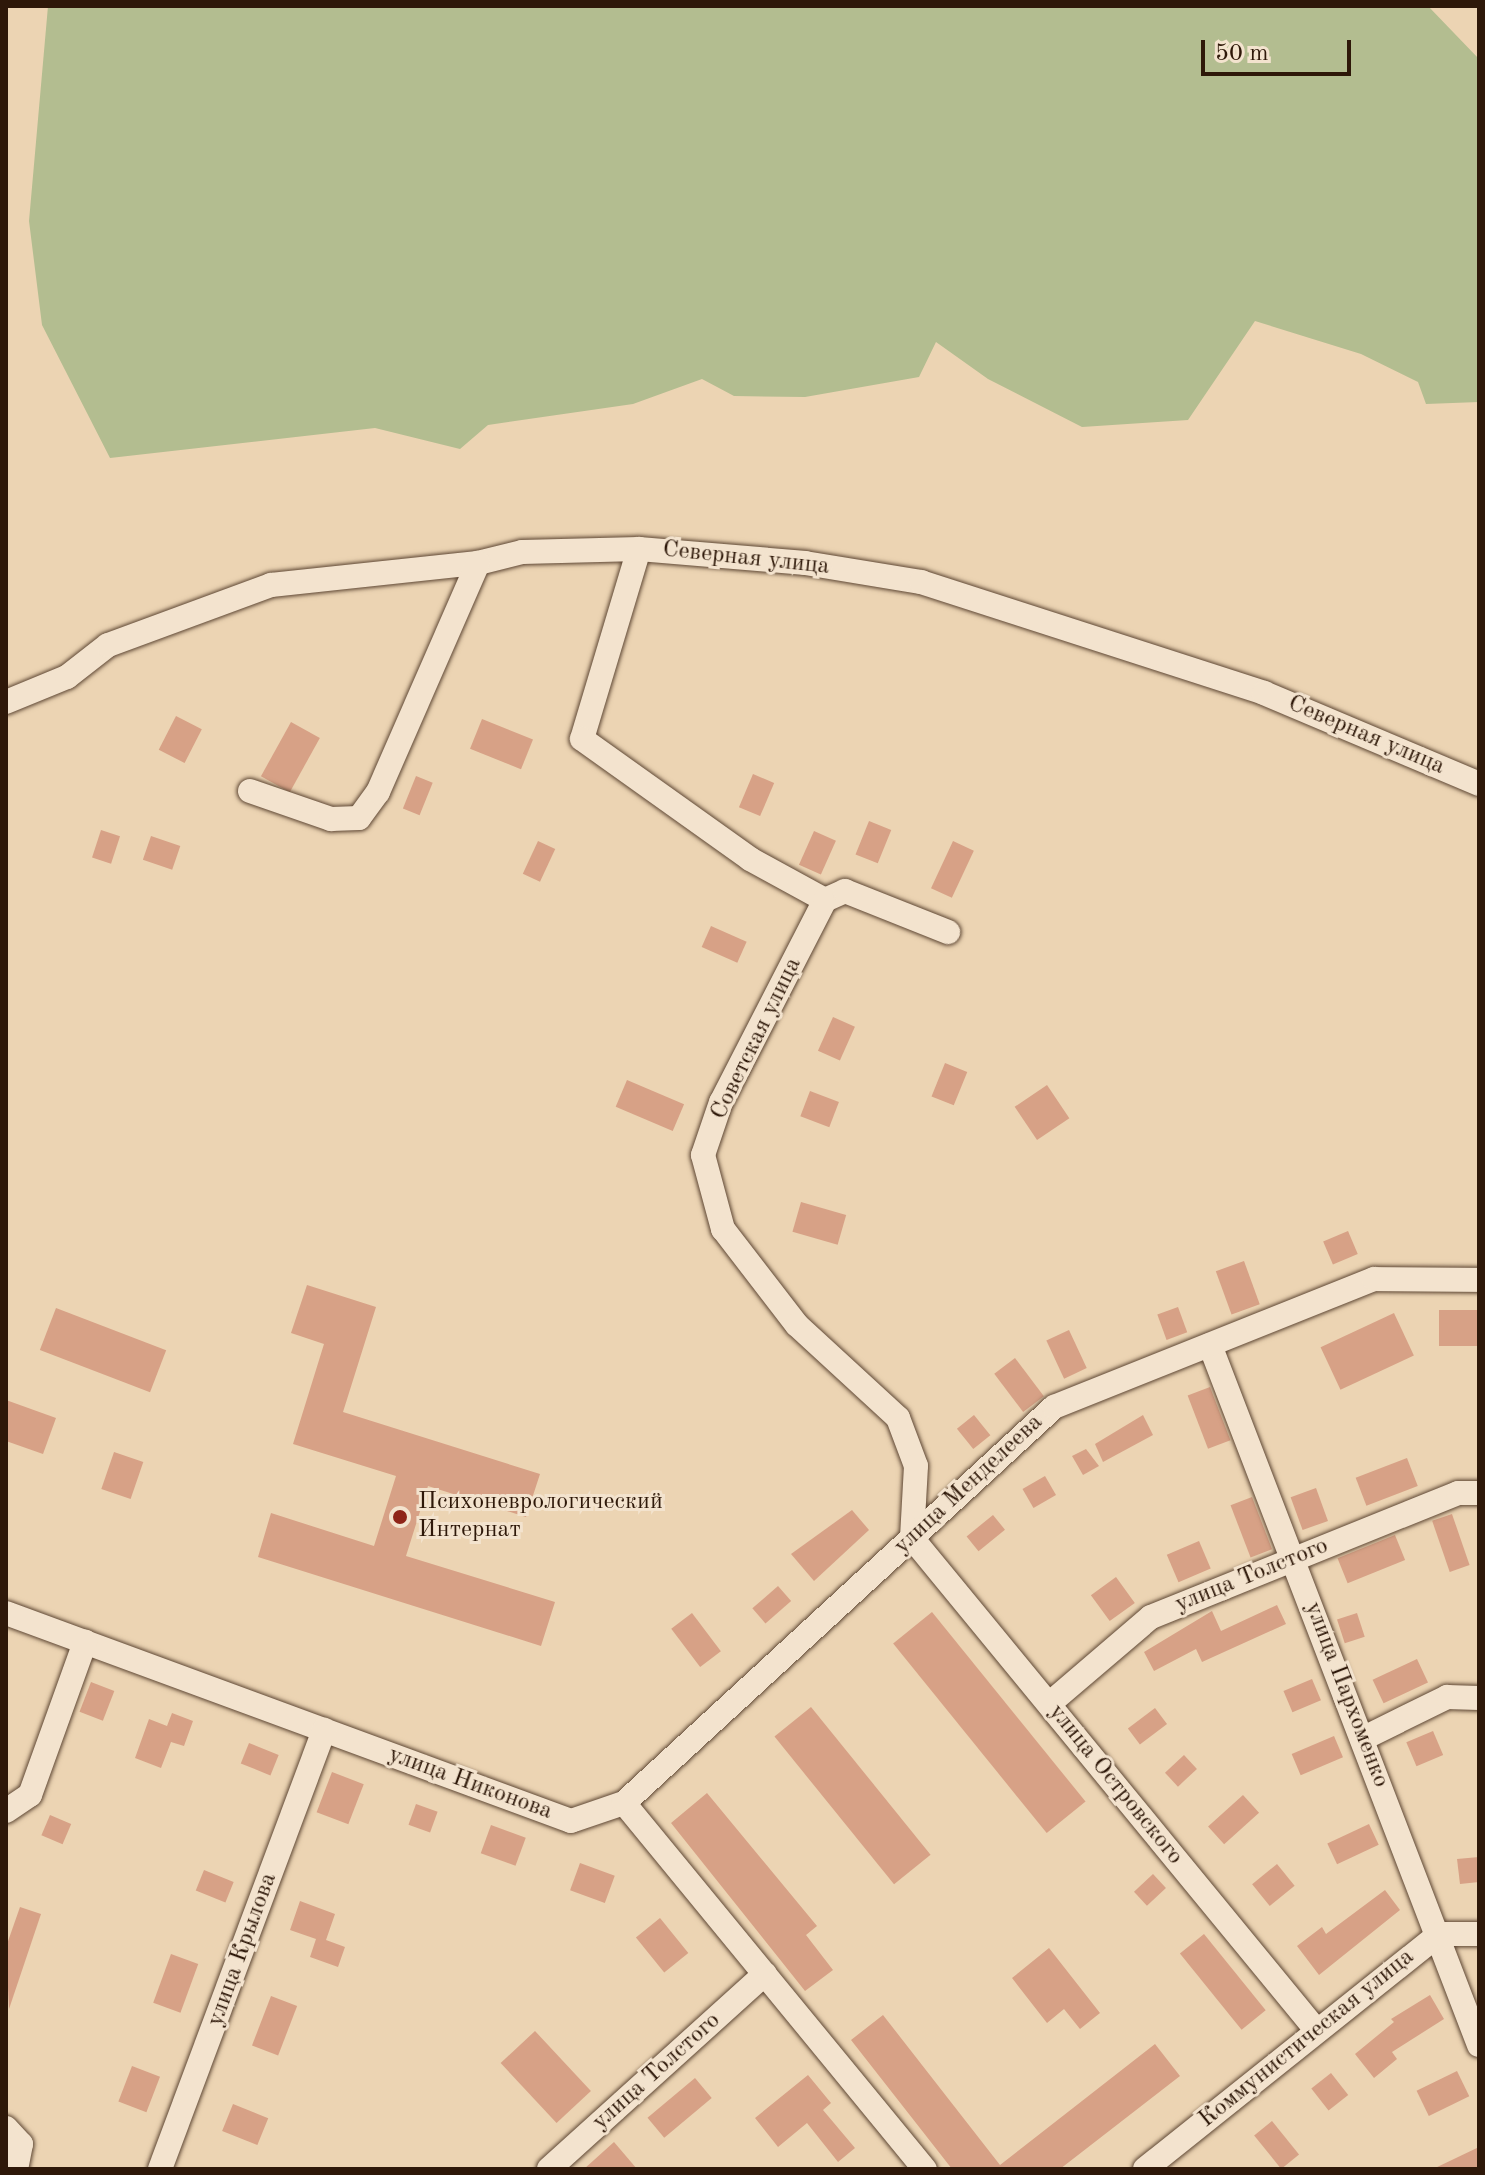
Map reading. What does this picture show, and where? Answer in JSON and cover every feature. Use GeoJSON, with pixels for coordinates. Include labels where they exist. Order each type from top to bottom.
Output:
{"type":"FeatureCollection","features":[{"type":"Feature","properties":{"kind":"street","name":"Северная улица"},"geometry":{"type":"LineString","coordinates":[[6,702],[67,677],[108,645],[271,585],[478,563],[522,552],[639,549],[805,563],[921,582],[1264,693],[1479,784]]}},
{"type":"Feature","properties":{"kind":"street"},"geometry":{"type":"LineString","coordinates":[[639,549],[582,739],[750,859],[825,900],[845,891],[948,932]]}},
{"type":"Feature","properties":{"kind":"street"},"geometry":{"type":"LineString","coordinates":[[250,791],[331,819],[359,818],[378,792],[478,563]]}},
{"type":"Feature","properties":{"kind":"street","name":"Советская улица"},"geometry":{"type":"LineString","coordinates":[[825,900],[721,1102],[703,1155],[723,1229],[797,1325],[898,1418],[916,1466],[912,1538]]}},
{"type":"Feature","properties":{"kind":"street","name":"улица Менделеева"},"geometry":{"type":"LineString","coordinates":[[624,1803],[1054,1407],[1374,1279],[1479,1280]]}},
{"type":"Feature","properties":{"kind":"street","name":"улица Пархоменко"},"geometry":{"type":"LineString","coordinates":[[1210,1345],[1439,1934],[1479,2045]]}},
{"type":"Feature","properties":{"kind":"street","name":"улица Толстого"},"geometry":{"type":"LineString","coordinates":[[1049,1704],[1151,1617],[1458,1493],[1479,1493]]}},
{"type":"Feature","properties":{"kind":"street","name":"улица Островского"},"geometry":{"type":"LineString","coordinates":[[912,1538],[1317,2031]]}},
{"type":"Feature","properties":{"kind":"street","name":"улица Никонова"},"geometry":{"type":"LineString","coordinates":[[6,1613],[571,1821],[624,1803]]}},
{"type":"Feature","properties":{"kind":"street"},"geometry":{"type":"LineString","coordinates":[[6,1811],[30,1795],[85,1642]]}},
{"type":"Feature","properties":{"kind":"street"},"geometry":{"type":"LineString","coordinates":[[1362,1739],[1447,1697],[1479,1698]]}},
{"type":"Feature","properties":{"kind":"street","name":"улица Крылова"},"geometry":{"type":"LineString","coordinates":[[160,2169],[324,1730]]}},
{"type":"Feature","properties":{"kind":"street"},"geometry":{"type":"LineString","coordinates":[[624,1803],[925,2169]]}},
{"type":"Feature","properties":{"kind":"street","name":"Коммунистическая улица"},"geometry":{"type":"LineString","coordinates":[[1145,2169],[1439,1934],[1479,1934]]}},
{"type":"Feature","properties":{"kind":"street","name":"улица Толстого"},"geometry":{"type":"LineString","coordinates":[[549,2169],[765,1974]]}},
{"type":"Feature","properties":{"kind":"street"},"geometry":{"type":"LineString","coordinates":[[6,2128],[21,2144],[16,2169]]}},
{"type":"Feature","properties":{"kind":"green space"},"geometry":{"type":"Polygon","coordinates":[[[48,6],[1428,6],[1479,59],[1479,402],[1426,404],[1418,382],[1361,354],[1255,321],[1188,420],[1082,427],[988,379],[936,342],[919,377],[805,397],[734,396],[702,379],[633,404],[488,425],[460,449],[375,428],[110,458],[42,325],[29,221],[48,6]]]}},
{"type":"Feature","properties":{"kind":"building"},"geometry":{"type":"Polygon","coordinates":[[[176,716],[202,729],[185,763],[159,750],[176,716]]]}},
{"type":"Feature","properties":{"kind":"building"},"geometry":{"type":"Polygon","coordinates":[[[482,719],[533,740],[521,769],[470,749],[482,719]]]}},
{"type":"Feature","properties":{"kind":"building"},"geometry":{"type":"Polygon","coordinates":[[[291,722],[320,738],[290,792],[261,776],[291,722]]]}},
{"type":"Feature","properties":{"kind":"building"},"geometry":{"type":"Polygon","coordinates":[[[753,774],[774,783],[760,816],[739,807],[753,774]]]}},
{"type":"Feature","properties":{"kind":"building"},"geometry":{"type":"Polygon","coordinates":[[[416,776],[433,783],[420,815],[403,808],[416,776]]]}},
{"type":"Feature","properties":{"kind":"building"},"geometry":{"type":"Polygon","coordinates":[[[869,821],[891,830],[878,863],[856,854],[869,821]]]}},
{"type":"Feature","properties":{"kind":"building"},"geometry":{"type":"Polygon","coordinates":[[[101,830],[120,836],[111,864],[92,858],[101,830]]]}},
{"type":"Feature","properties":{"kind":"building"},"geometry":{"type":"Polygon","coordinates":[[[814,831],[836,841],[821,875],[799,865],[814,831]]]}},
{"type":"Feature","properties":{"kind":"building"},"geometry":{"type":"Polygon","coordinates":[[[151,836],[180,846],[172,870],[143,860],[151,836]]]}},
{"type":"Feature","properties":{"kind":"building"},"geometry":{"type":"Polygon","coordinates":[[[538,841],[555,849],[540,882],[523,874],[538,841]]]}},
{"type":"Feature","properties":{"kind":"building"},"geometry":{"type":"Polygon","coordinates":[[[953,841],[974,851],[952,898],[931,888],[953,841]]]}},
{"type":"Feature","properties":{"kind":"building"},"geometry":{"type":"Polygon","coordinates":[[[711,926],[747,942],[737,963],[702,947],[711,926]]]}},
{"type":"Feature","properties":{"kind":"building"},"geometry":{"type":"Polygon","coordinates":[[[833,1017],[855,1027],[840,1061],[818,1051],[833,1017]]]}},
{"type":"Feature","properties":{"kind":"building"},"geometry":{"type":"Polygon","coordinates":[[[945,1063],[967,1072],[954,1105],[932,1096],[945,1063]]]}},
{"type":"Feature","properties":{"kind":"building"},"geometry":{"type":"Polygon","coordinates":[[[627,1080],[684,1104],[673,1131],[616,1107],[627,1080]]]}},
{"type":"Feature","properties":{"kind":"building"},"geometry":{"type":"Polygon","coordinates":[[[1047,1085],[1069,1118],[1037,1140],[1015,1107],[1047,1085]]]}},
{"type":"Feature","properties":{"kind":"building"},"geometry":{"type":"Polygon","coordinates":[[[810,1091],[839,1102],[829,1127],[800,1116],[810,1091]]]}},
{"type":"Feature","properties":{"kind":"building"},"geometry":{"type":"Polygon","coordinates":[[[801,1202],[846,1215],[838,1245],[792,1232],[801,1202]]]}},
{"type":"Feature","properties":{"kind":"building"},"geometry":{"type":"Polygon","coordinates":[[[1348,1231],[1358,1254],[1333,1265],[1323,1242],[1348,1231]]]}},
{"type":"Feature","properties":{"kind":"building"},"geometry":{"type":"Polygon","coordinates":[[[1244,1261],[1260,1304],[1232,1314],[1216,1271],[1244,1261]]]}},
{"type":"Feature","properties":{"kind":"building"},"geometry":{"type":"Polygon","coordinates":[[[307,1285],[376,1307],[343,1412],[540,1474],[526,1517],[428,1486],[406,1556],[555,1602],[541,1646],[258,1557],[271,1513],[374,1546],[396,1476],[293,1444],[324,1344],[291,1333],[307,1285]]]}},
{"type":"Feature","properties":{"kind":"building"},"geometry":{"type":"Polygon","coordinates":[[[1178,1307],[1187,1332],[1167,1340],[1157,1315],[1178,1307]]]}},
{"type":"Feature","properties":{"kind":"building"},"geometry":{"type":"Polygon","coordinates":[[[56,1308],[166,1350],[150,1392],[40,1350],[56,1308]]]}},
{"type":"Feature","properties":{"kind":"building"},"geometry":{"type":"Polygon","coordinates":[[[1439,1310],[1479,1310],[1479,1346],[1439,1346],[1439,1310]]]}},
{"type":"Feature","properties":{"kind":"building"},"geometry":{"type":"Polygon","coordinates":[[[1394,1313],[1414,1356],[1340,1390],[1321,1347],[1394,1313]]]}},
{"type":"Feature","properties":{"kind":"building"},"geometry":{"type":"Polygon","coordinates":[[[1069,1330],[1087,1368],[1064,1379],[1046,1341],[1069,1330]]]}},
{"type":"Feature","properties":{"kind":"building"},"geometry":{"type":"Polygon","coordinates":[[[1015,1358],[1044,1396],[1023,1412],[994,1374],[1015,1358]]]}},
{"type":"Feature","properties":{"kind":"building"},"geometry":{"type":"Polygon","coordinates":[[[1210,1387],[1230,1440],[1208,1449],[1188,1396],[1210,1387]]]}},
{"type":"Feature","properties":{"kind":"building"},"geometry":{"type":"Polygon","coordinates":[[[6,1400],[56,1418],[43,1454],[6,1441],[6,1400]]]}},
{"type":"Feature","properties":{"kind":"building"},"geometry":{"type":"Polygon","coordinates":[[[974,1415],[990,1435],[973,1449],[957,1429],[974,1415]]]}},
{"type":"Feature","properties":{"kind":"building"},"geometry":{"type":"Polygon","coordinates":[[[1143,1415],[1153,1435],[1103,1462],[1095,1444],[1143,1415]]]}},
{"type":"Feature","properties":{"kind":"building"},"geometry":{"type":"Polygon","coordinates":[[[1086,1449],[1099,1466],[1083,1475],[1072,1456],[1086,1449]]]}},
{"type":"Feature","properties":{"kind":"building"},"geometry":{"type":"Polygon","coordinates":[[[114,1452],[143,1462],[131,1499],[101,1489],[114,1452]]]}},
{"type":"Feature","properties":{"kind":"building"},"geometry":{"type":"Polygon","coordinates":[[[1407,1458],[1418,1486],[1366,1506],[1356,1478],[1407,1458]]]}},
{"type":"Feature","properties":{"kind":"building"},"geometry":{"type":"Polygon","coordinates":[[[1045,1476],[1056,1495],[1033,1508],[1022,1489],[1045,1476]]]}},
{"type":"Feature","properties":{"kind":"building"},"geometry":{"type":"Polygon","coordinates":[[[1316,1488],[1328,1521],[1303,1530],[1291,1497],[1316,1488]]]}},
{"type":"Feature","properties":{"kind":"building"},"geometry":{"type":"Polygon","coordinates":[[[1252,1497],[1272,1549],[1251,1558],[1231,1505],[1252,1497]]]}},
{"type":"Feature","properties":{"kind":"building"},"geometry":{"type":"Polygon","coordinates":[[[852,1510],[869,1530],[814,1581],[791,1554],[852,1510]]]}},
{"type":"Feature","properties":{"kind":"building"},"geometry":{"type":"Polygon","coordinates":[[[1452,1514],[1470,1565],[1450,1572],[1432,1521],[1452,1514]]]}},
{"type":"Feature","properties":{"kind":"building"},"geometry":{"type":"Polygon","coordinates":[[[993,1515],[1005,1530],[979,1551],[967,1536],[993,1515]]]}},
{"type":"Feature","properties":{"kind":"building"},"geometry":{"type":"Polygon","coordinates":[[[1395,1535],[1405,1560],[1348,1583],[1338,1558],[1395,1535]]]}},
{"type":"Feature","properties":{"kind":"building"},"geometry":{"type":"Polygon","coordinates":[[[1199,1541],[1211,1569],[1179,1582],[1167,1555],[1199,1541]]]}},
{"type":"Feature","properties":{"kind":"building"},"geometry":{"type":"Polygon","coordinates":[[[1116,1577],[1135,1603],[1110,1621],[1091,1595],[1116,1577]]]}},
{"type":"Feature","properties":{"kind":"building"},"geometry":{"type":"Polygon","coordinates":[[[778,1586],[791,1601],[765,1623],[752,1608],[778,1586]]]}},
{"type":"Feature","properties":{"kind":"building"},"geometry":{"type":"Polygon","coordinates":[[[1277,1605],[1286,1624],[1202,1662],[1196,1649],[1154,1671],[1144,1652],[1212,1611],[1221,1631],[1277,1605]]]}},
{"type":"Feature","properties":{"kind":"building"},"geometry":{"type":"Polygon","coordinates":[[[932,1612],[1086,1802],[1047,1833],[893,1643],[932,1612]]]}},
{"type":"Feature","properties":{"kind":"building"},"geometry":{"type":"Polygon","coordinates":[[[692,1613],[721,1651],[700,1667],[671,1629],[692,1613]]]}},
{"type":"Feature","properties":{"kind":"building"},"geometry":{"type":"Polygon","coordinates":[[[1357,1613],[1365,1637],[1345,1643],[1337,1619],[1357,1613]]]}},
{"type":"Feature","properties":{"kind":"building"},"geometry":{"type":"Polygon","coordinates":[[[1417,1659],[1428,1683],[1384,1703],[1373,1680],[1417,1659]]]}},
{"type":"Feature","properties":{"kind":"building"},"geometry":{"type":"Polygon","coordinates":[[[1312,1679],[1321,1700],[1292,1712],[1283,1691],[1312,1679]]]}},
{"type":"Feature","properties":{"kind":"building"},"geometry":{"type":"Polygon","coordinates":[[[91,1682],[114,1691],[103,1721],[80,1712],[91,1682]]]}},
{"type":"Feature","properties":{"kind":"building"},"geometry":{"type":"Polygon","coordinates":[[[811,1707],[931,1855],[894,1884],[774,1737],[811,1707]]]}},
{"type":"Feature","properties":{"kind":"building"},"geometry":{"type":"Polygon","coordinates":[[[1155,1708],[1167,1724],[1140,1744],[1128,1728],[1155,1708]]]}},
{"type":"Feature","properties":{"kind":"building"},"geometry":{"type":"Polygon","coordinates":[[[172,1713],[193,1721],[184,1746],[171,1742],[161,1768],[135,1758],[149,1719],[167,1726],[172,1713]]]}},
{"type":"Feature","properties":{"kind":"building"},"geometry":{"type":"Polygon","coordinates":[[[1433,1731],[1443,1755],[1416,1766],[1406,1742],[1433,1731]]]}},
{"type":"Feature","properties":{"kind":"building"},"geometry":{"type":"Polygon","coordinates":[[[1334,1736],[1343,1757],[1301,1775],[1292,1754],[1334,1736]]]}},
{"type":"Feature","properties":{"kind":"building"},"geometry":{"type":"Polygon","coordinates":[[[249,1743],[279,1755],[270,1775],[241,1763],[249,1743]]]}},
{"type":"Feature","properties":{"kind":"building"},"geometry":{"type":"Polygon","coordinates":[[[1184,1755],[1197,1769],[1178,1787],[1165,1773],[1184,1755]]]}},
{"type":"Feature","properties":{"kind":"building"},"geometry":{"type":"Polygon","coordinates":[[[332,1772],[364,1784],[348,1824],[317,1812],[332,1772]]]}},
{"type":"Feature","properties":{"kind":"building"},"geometry":{"type":"Polygon","coordinates":[[[707,1793],[817,1926],[806,1935],[833,1970],[805,1991],[671,1823],[707,1793]]]}},
{"type":"Feature","properties":{"kind":"building"},"geometry":{"type":"Polygon","coordinates":[[[1243,1795],[1259,1813],[1224,1844],[1208,1826],[1243,1795]]]}},
{"type":"Feature","properties":{"kind":"building"},"geometry":{"type":"Polygon","coordinates":[[[416,1804],[438,1812],[430,1833],[408,1825],[416,1804]]]}},
{"type":"Feature","properties":{"kind":"building"},"geometry":{"type":"Polygon","coordinates":[[[50,1815],[71,1824],[63,1844],[41,1835],[50,1815]]]}},
{"type":"Feature","properties":{"kind":"building"},"geometry":{"type":"Polygon","coordinates":[[[1369,1824],[1379,1845],[1337,1864],[1327,1843],[1369,1824]]]}},
{"type":"Feature","properties":{"kind":"building"},"geometry":{"type":"Polygon","coordinates":[[[491,1825],[526,1838],[516,1866],[481,1853],[491,1825]]]}},
{"type":"Feature","properties":{"kind":"building"},"geometry":{"type":"Polygon","coordinates":[[[1479,1857],[1479,1882],[1460,1884],[1457,1859],[1479,1857]]]}},
{"type":"Feature","properties":{"kind":"building"},"geometry":{"type":"Polygon","coordinates":[[[580,1863],[615,1876],[605,1903],[570,1890],[580,1863]]]}},
{"type":"Feature","properties":{"kind":"building"},"geometry":{"type":"Polygon","coordinates":[[[1277,1864],[1295,1886],[1270,1906],[1252,1884],[1277,1864]]]}},
{"type":"Feature","properties":{"kind":"building"},"geometry":{"type":"Polygon","coordinates":[[[204,1870],[234,1882],[225,1902],[196,1890],[204,1870]]]}},
{"type":"Feature","properties":{"kind":"building"},"geometry":{"type":"Polygon","coordinates":[[[1153,1874],[1166,1888],[1147,1906],[1134,1892],[1153,1874]]]}},
{"type":"Feature","properties":{"kind":"building"},"geometry":{"type":"Polygon","coordinates":[[[1385,1890],[1400,1910],[1319,1975],[1297,1946],[1322,1927],[1326,1934],[1385,1890]]]}},
{"type":"Feature","properties":{"kind":"building"},"geometry":{"type":"Polygon","coordinates":[[[300,1901],[335,1914],[326,1940],[345,1947],[338,1967],[310,1957],[316,1939],[290,1930],[300,1901]]]}},
{"type":"Feature","properties":{"kind":"building"},"geometry":{"type":"Polygon","coordinates":[[[20,1907],[41,1914],[9,2009],[6,1947],[20,1907]]]}},
{"type":"Feature","properties":{"kind":"building"},"geometry":{"type":"Polygon","coordinates":[[[660,1918],[688,1953],[664,1972],[636,1938],[660,1918]]]}},
{"type":"Feature","properties":{"kind":"building"},"geometry":{"type":"Polygon","coordinates":[[[1204,1934],[1266,2010],[1242,2030],[1180,1954],[1204,1934]]]}},
{"type":"Feature","properties":{"kind":"building"},"geometry":{"type":"Polygon","coordinates":[[[1049,1948],[1100,2013],[1080,2029],[1064,2009],[1047,2023],[1012,1978],[1049,1948]]]}},
{"type":"Feature","properties":{"kind":"building"},"geometry":{"type":"Polygon","coordinates":[[[171,1954],[198,1964],[180,2013],[153,2003],[171,1954]]]}},
{"type":"Feature","properties":{"kind":"building"},"geometry":{"type":"Polygon","coordinates":[[[1430,1995],[1444,2019],[1392,2052],[1397,2059],[1374,2078],[1355,2054],[1394,2022],[1391,2019],[1430,1995]]]}},
{"type":"Feature","properties":{"kind":"building"},"geometry":{"type":"Polygon","coordinates":[[[271,1996],[297,2006],[278,2056],[252,2045],[271,1996]]]}},
{"type":"Feature","properties":{"kind":"building"},"geometry":{"type":"Polygon","coordinates":[[[883,2015],[1000,2165],[1155,2044],[1180,2076],[1060,2169],[952,2169],[851,2040],[883,2015]]]}},
{"type":"Feature","properties":{"kind":"building"},"geometry":{"type":"Polygon","coordinates":[[[535,2031],[591,2091],[557,2123],[501,2063],[535,2031]]]}},
{"type":"Feature","properties":{"kind":"building"},"geometry":{"type":"Polygon","coordinates":[[[132,2066],[160,2077],[146,2112],[118,2101],[132,2066]]]}},
{"type":"Feature","properties":{"kind":"building"},"geometry":{"type":"Polygon","coordinates":[[[1457,2071],[1469,2096],[1429,2116],[1417,2091],[1457,2071]]]}},
{"type":"Feature","properties":{"kind":"building"},"geometry":{"type":"Polygon","coordinates":[[[1331,2073],[1348,2095],[1329,2110],[1311,2088],[1331,2073]]]}},
{"type":"Feature","properties":{"kind":"building"},"geometry":{"type":"Polygon","coordinates":[[[808,2075],[831,2103],[823,2110],[855,2148],[838,2162],[807,2123],[778,2147],[755,2118],[808,2075]]]}},
{"type":"Feature","properties":{"kind":"building"},"geometry":{"type":"Polygon","coordinates":[[[695,2078],[712,2098],[664,2138],[648,2118],[695,2078]]]}},
{"type":"Feature","properties":{"kind":"building"},"geometry":{"type":"Polygon","coordinates":[[[233,2104],[268,2118],[257,2145],[222,2131],[233,2104]]]}},
{"type":"Feature","properties":{"kind":"building"},"geometry":{"type":"Polygon","coordinates":[[[1272,2121],[1299,2154],[1281,2169],[1254,2135],[1272,2121]]]}},
{"type":"Feature","properties":{"kind":"building"},"geometry":{"type":"Polygon","coordinates":[[[614,2142],[637,2169],[584,2169],[614,2142]]]}},
{"type":"Feature","properties":{"kind":"building"},"geometry":{"type":"Polygon","coordinates":[[[1479,2147],[1479,2169],[1433,2169],[1479,2147]]]}},
{"type":"Feature","properties":{"kind":"place","name":"Психоневрологический Интернат"},"geometry":{"type":"Point","coordinates":[400,1517]}}]}
